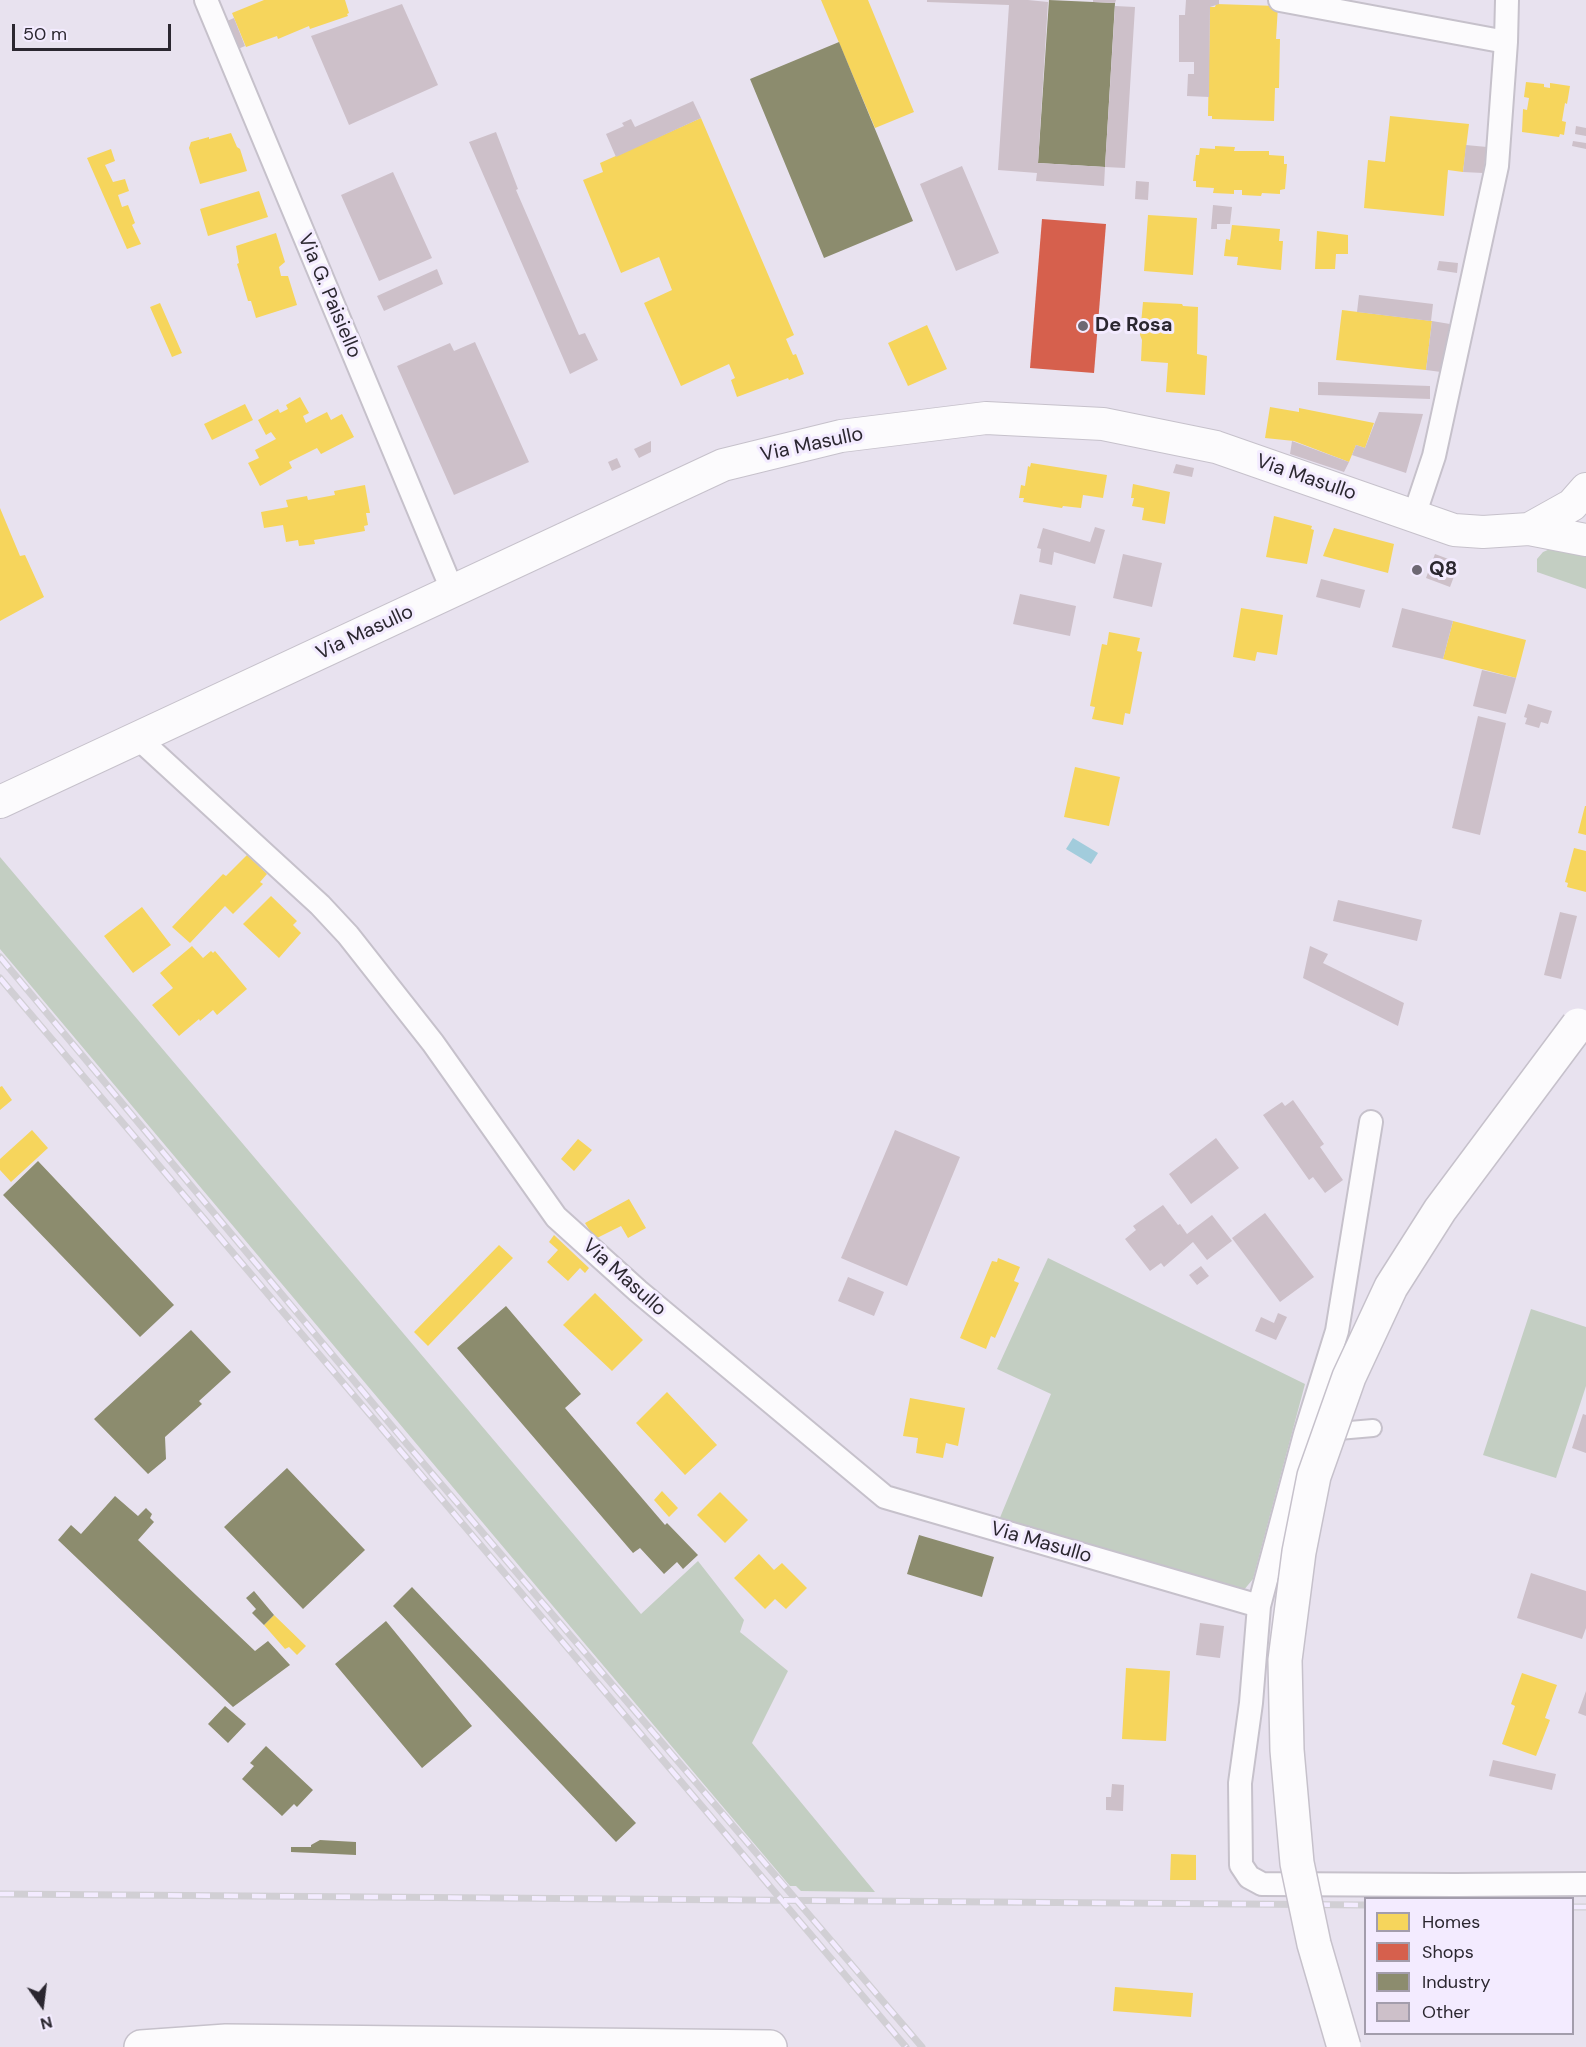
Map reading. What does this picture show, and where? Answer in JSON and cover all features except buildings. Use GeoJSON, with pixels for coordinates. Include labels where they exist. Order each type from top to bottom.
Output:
{"type":"FeatureCollection","features":[{"type":"Feature","properties":{"kind":"highway"},"geometry":{"type":"LineString","coordinates":[[1344,2047],[1314,1944],[1297,1863],[1287,1750],[1285,1660],[1299,1552],[1314,1476],[1349,1377],[1391,1287],[1440,1210],[1582,1019]]}},
{"type":"Feature","properties":{"kind":"highway"},"geometry":{"type":"LineString","coordinates":[[141,2047],[226,2041],[770,2047]]}},
{"type":"Feature","properties":{"kind":"main road","name":"Via Masullo"},"geometry":{"type":"LineString","coordinates":[[0,802],[723,465],[841,436],[986,418],[1103,424],[1216,447],[1454,530],[1529,529],[1586,540]]}},
{"type":"Feature","properties":{"kind":"main road","name":"Via Masullo"},"geometry":{"type":"LineString","coordinates":[[1529,529],[1572,505],[1586,489]]}},
{"type":"Feature","properties":{"kind":"street","name":"Via G. Paisiello"},"geometry":{"type":"LineString","coordinates":[[206,0],[453,592]]}},
{"type":"Feature","properties":{"kind":"street"},"geometry":{"type":"LineString","coordinates":[[1280,0],[1506,42]]}},
{"type":"Feature","properties":{"kind":"street"},"geometry":{"type":"LineString","coordinates":[[1414,516],[1434,456],[1497,166],[1507,0]]}},
{"type":"Feature","properties":{"kind":"street","name":"Via Masullo"},"geometry":{"type":"LineString","coordinates":[[138,738],[320,905],[348,935],[433,1042],[556,1217],[638,1291],[885,1497],[1258,1606]]}},
{"type":"Feature","properties":{"kind":"street"},"geometry":{"type":"LineString","coordinates":[[1371,1122],[1337,1331],[1305,1434],[1258,1606],[1251,1703],[1240,1783],[1240,1857],[1244,1871],[1249,1877],[1269,1884],[1586,1884]]}},
{"type":"Feature","properties":{"kind":"street"},"geometry":{"type":"LineString","coordinates":[[1305,1434],[1373,1428]]}},
{"type":"Feature","properties":{"kind":"shaded area"},"geometry":{"type":"Polygon","coordinates":[[[1557,546],[1586,548],[1586,589],[1537,572],[1537,559],[1543,552],[1557,546]]]}},
{"type":"Feature","properties":{"kind":"shaded area"},"geometry":{"type":"Polygon","coordinates":[[[0,857],[641,1614],[698,1561],[744,1620],[740,1632],[788,1671],[752,1743],[875,1892],[801,1891],[796,1886],[790,1886],[547,1599],[0,949],[0,857]]]}},
{"type":"Feature","properties":{"kind":"shaded area"},"geometry":{"type":"Polygon","coordinates":[[[1048,1258],[1305,1384],[1253,1579],[1243,1591],[999,1520],[1051,1394],[997,1369],[1048,1258]]]}},
{"type":"Feature","properties":{"kind":"shaded area"},"geometry":{"type":"Polygon","coordinates":[[[1531,1309],[1586,1327],[1586,1386],[1556,1478],[1483,1455],[1531,1309]]]}},
{"type":"Feature","properties":{"kind":"water"},"geometry":{"type":"Polygon","coordinates":[[[1073,838],[1098,853],[1091,864],[1066,849],[1073,838]]]}},
{"type":"Feature","properties":{"kind":"railway"},"geometry":{"type":"LineString","coordinates":[[0,957],[406,1443],[922,2047]]}},
{"type":"Feature","properties":{"kind":"railway"},"geometry":{"type":"LineString","coordinates":[[0,978],[906,2047]]}},
{"type":"Feature","properties":{"kind":"railway"},"geometry":{"type":"LineString","coordinates":[[0,1894],[1364,1905]]}},
{"type":"Feature","properties":{"kind":"railway"},"geometry":{"type":"LineString","coordinates":[[1574,1907],[1586,1907]]}},
{"type":"Feature","properties":{"kind":"place","name":"De Rosa"},"geometry":{"type":"Point","coordinates":[1083,326]}},
{"type":"Feature","properties":{"kind":"place","name":"Q8"},"geometry":{"type":"Point","coordinates":[1417,570]}}]}
